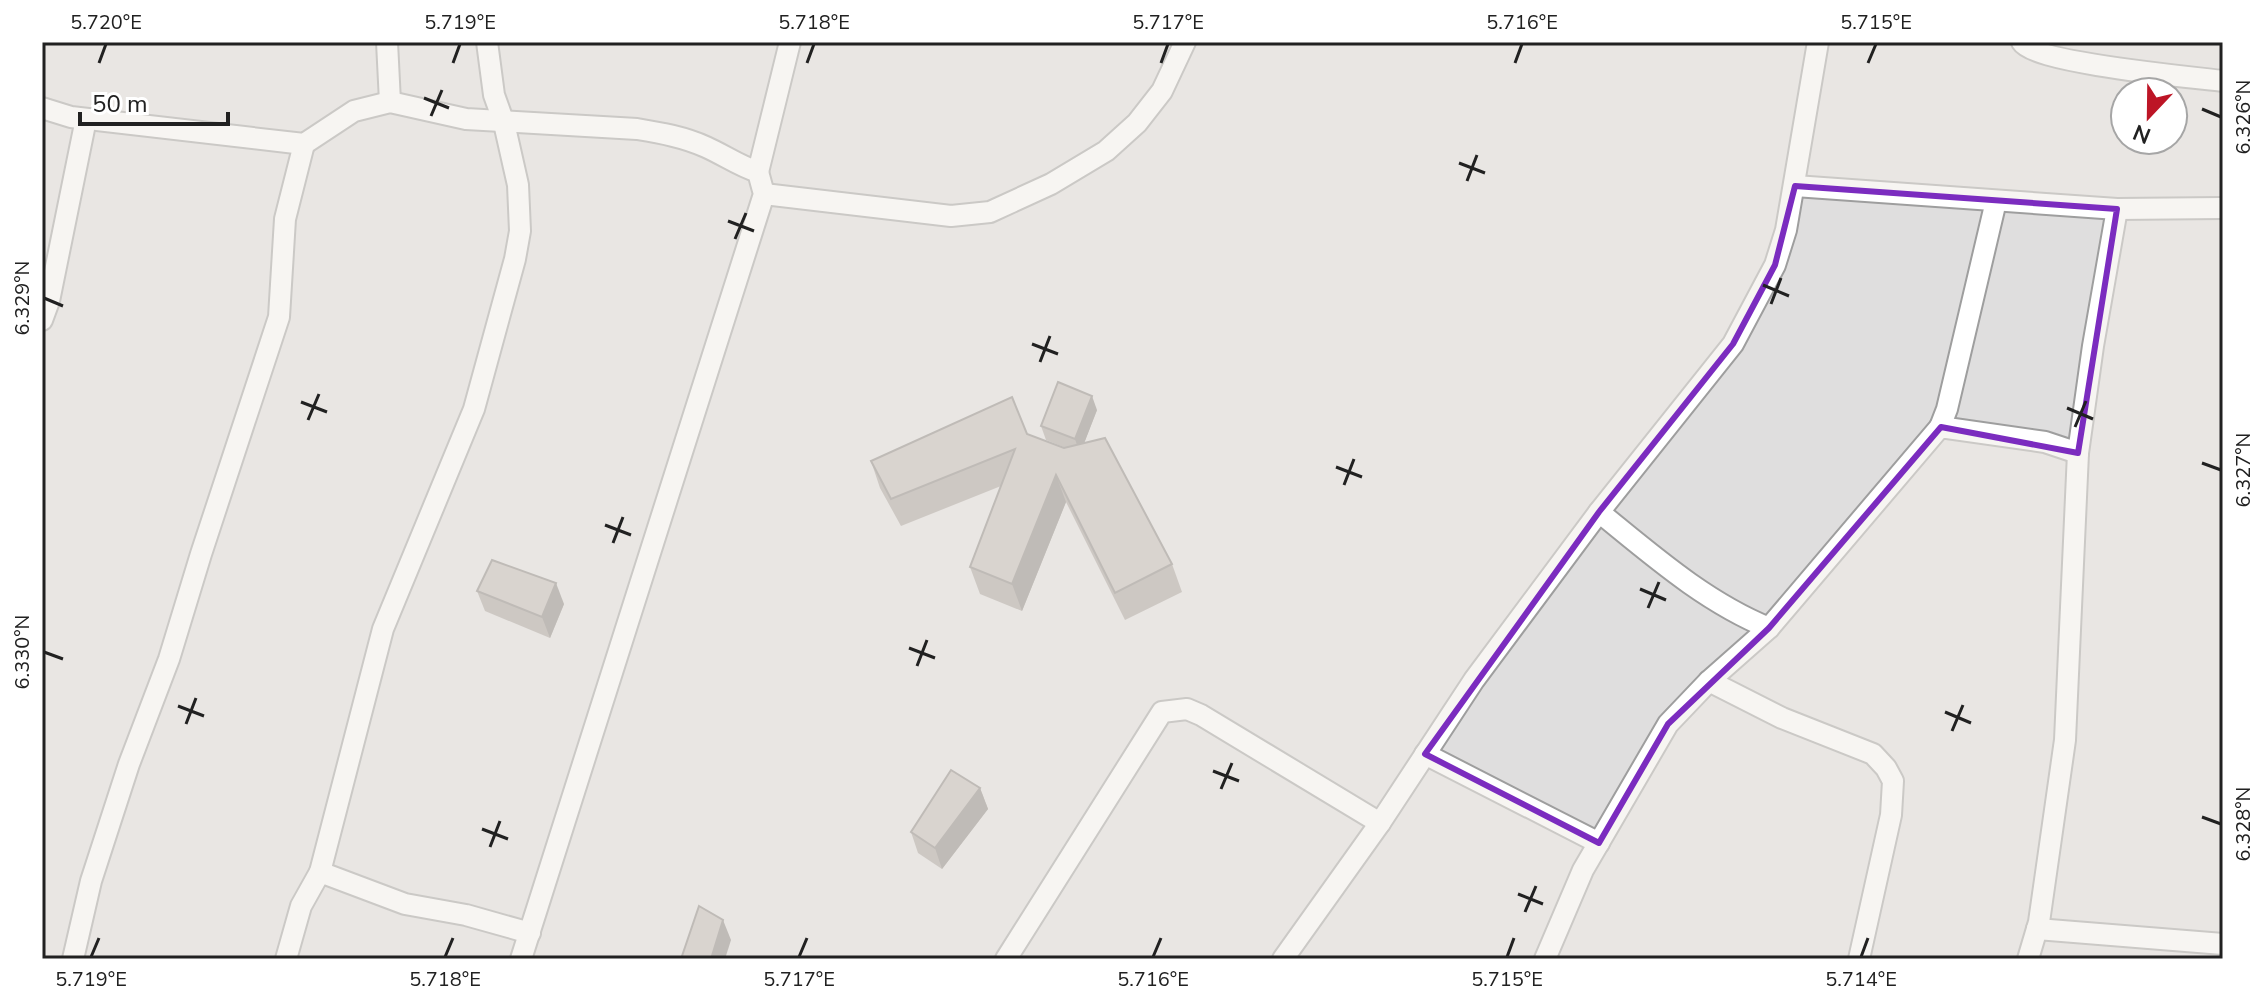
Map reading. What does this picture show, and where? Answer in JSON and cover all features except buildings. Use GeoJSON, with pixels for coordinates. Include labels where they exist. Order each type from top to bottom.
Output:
{"type":"FeatureCollection","features":[{"type":"Feature","properties":{"kind":"street"},"geometry":{"type":"LineString","coordinates":[[387,42],[390,102]]}},
{"type":"Feature","properties":{"kind":"street"},"geometry":{"type":"LineString","coordinates":[[286,959],[301,906],[320,872],[383,629],[474,409],[515,259],[520,231],[518,185],[504,123],[494,95],[487,42]]}},
{"type":"Feature","properties":{"kind":"street"},"geometry":{"type":"LineString","coordinates":[[521,959],[764,194],[758,172],[790,42]]}},
{"type":"Feature","properties":{"kind":"street"},"geometry":{"type":"LineString","coordinates":[[764,194],[951,216],[990,212],[1051,184],[1116,141],[1137,123],[1162,91],[1185,42]]}},
{"type":"Feature","properties":{"kind":"street"},"geometry":{"type":"LineString","coordinates":[[1283,959],[1380,823],[1474,680],[1599,512],[1733,344],[1775,265],[1786,230],[1818,42]]}},
{"type":"Feature","properties":{"kind":"street"},"geometry":{"type":"LineString","coordinates":[[2022,42],[2026,48],[2054,58],[2223,81]]}},
{"type":"Feature","properties":{"kind":"street"},"geometry":{"type":"LineString","coordinates":[[42,108],[60,115],[86,119],[304,144],[354,111],[390,102],[466,119],[662,133],[706,147],[742,167],[758,172]]}},
{"type":"Feature","properties":{"kind":"street"},"geometry":{"type":"LineString","coordinates":[[42,320],[49,301],[86,119]]}},
{"type":"Feature","properties":{"kind":"street"},"geometry":{"type":"LineString","coordinates":[[73,959],[91,881],[129,764],[169,659],[279,317],[285,219],[304,144]]}},
{"type":"Feature","properties":{"kind":"street"},"geometry":{"type":"LineString","coordinates":[[1795,186],[2117,209],[2223,208]]}},
{"type":"Feature","properties":{"kind":"street"},"geometry":{"type":"LineString","coordinates":[[1545,959],[1583,870],[1668,724],[1709,681],[1769,628],[1940,427],[1947,409],[1996,201]]}},
{"type":"Feature","properties":{"kind":"street"},"geometry":{"type":"LineString","coordinates":[[2028,959],[2037,929],[2065,740],[2078,453],[2117,209]]}},
{"type":"Feature","properties":{"kind":"street"},"geometry":{"type":"LineString","coordinates":[[1940,427],[2045,442],[2078,453]]}},
{"type":"Feature","properties":{"kind":"street"},"geometry":{"type":"LineString","coordinates":[[1599,512],[1677,575],[1744,618],[1769,628]]}},
{"type":"Feature","properties":{"kind":"street"},"geometry":{"type":"LineString","coordinates":[[1709,681],[1782,718],[1873,754],[1886,768],[1893,781],[1891,815],[1859,959]]}},
{"type":"Feature","properties":{"kind":"street"},"geometry":{"type":"LineString","coordinates":[[1006,959],[1162,712],[1187,709],[1201,715],[1380,823]]}},
{"type":"Feature","properties":{"kind":"street"},"geometry":{"type":"LineString","coordinates":[[1425,754],[1599,843]]}},
{"type":"Feature","properties":{"kind":"street"},"geometry":{"type":"LineString","coordinates":[[320,872],[405,904],[466,915],[530,933]]}},
{"type":"Feature","properties":{"kind":"street"},"geometry":{"type":"LineString","coordinates":[[2037,929],[2223,944]]}},
{"type":"Feature","properties":{"kind":"highlighted area"},"geometry":{"type":"Polygon","coordinates":[[[1795,186],[2117,209],[2078,453],[1941,427],[1769,628],[1668,724],[1599,843],[1425,754],[1599,512],[1733,344],[1775,265],[1795,186]]]}},
{"type":"Feature","properties":{"kind":"shaded area"},"geometry":{"type":"Polygon","coordinates":[[[42,42],[2223,42],[2223,959],[42,959],[42,42]]]}}]}
